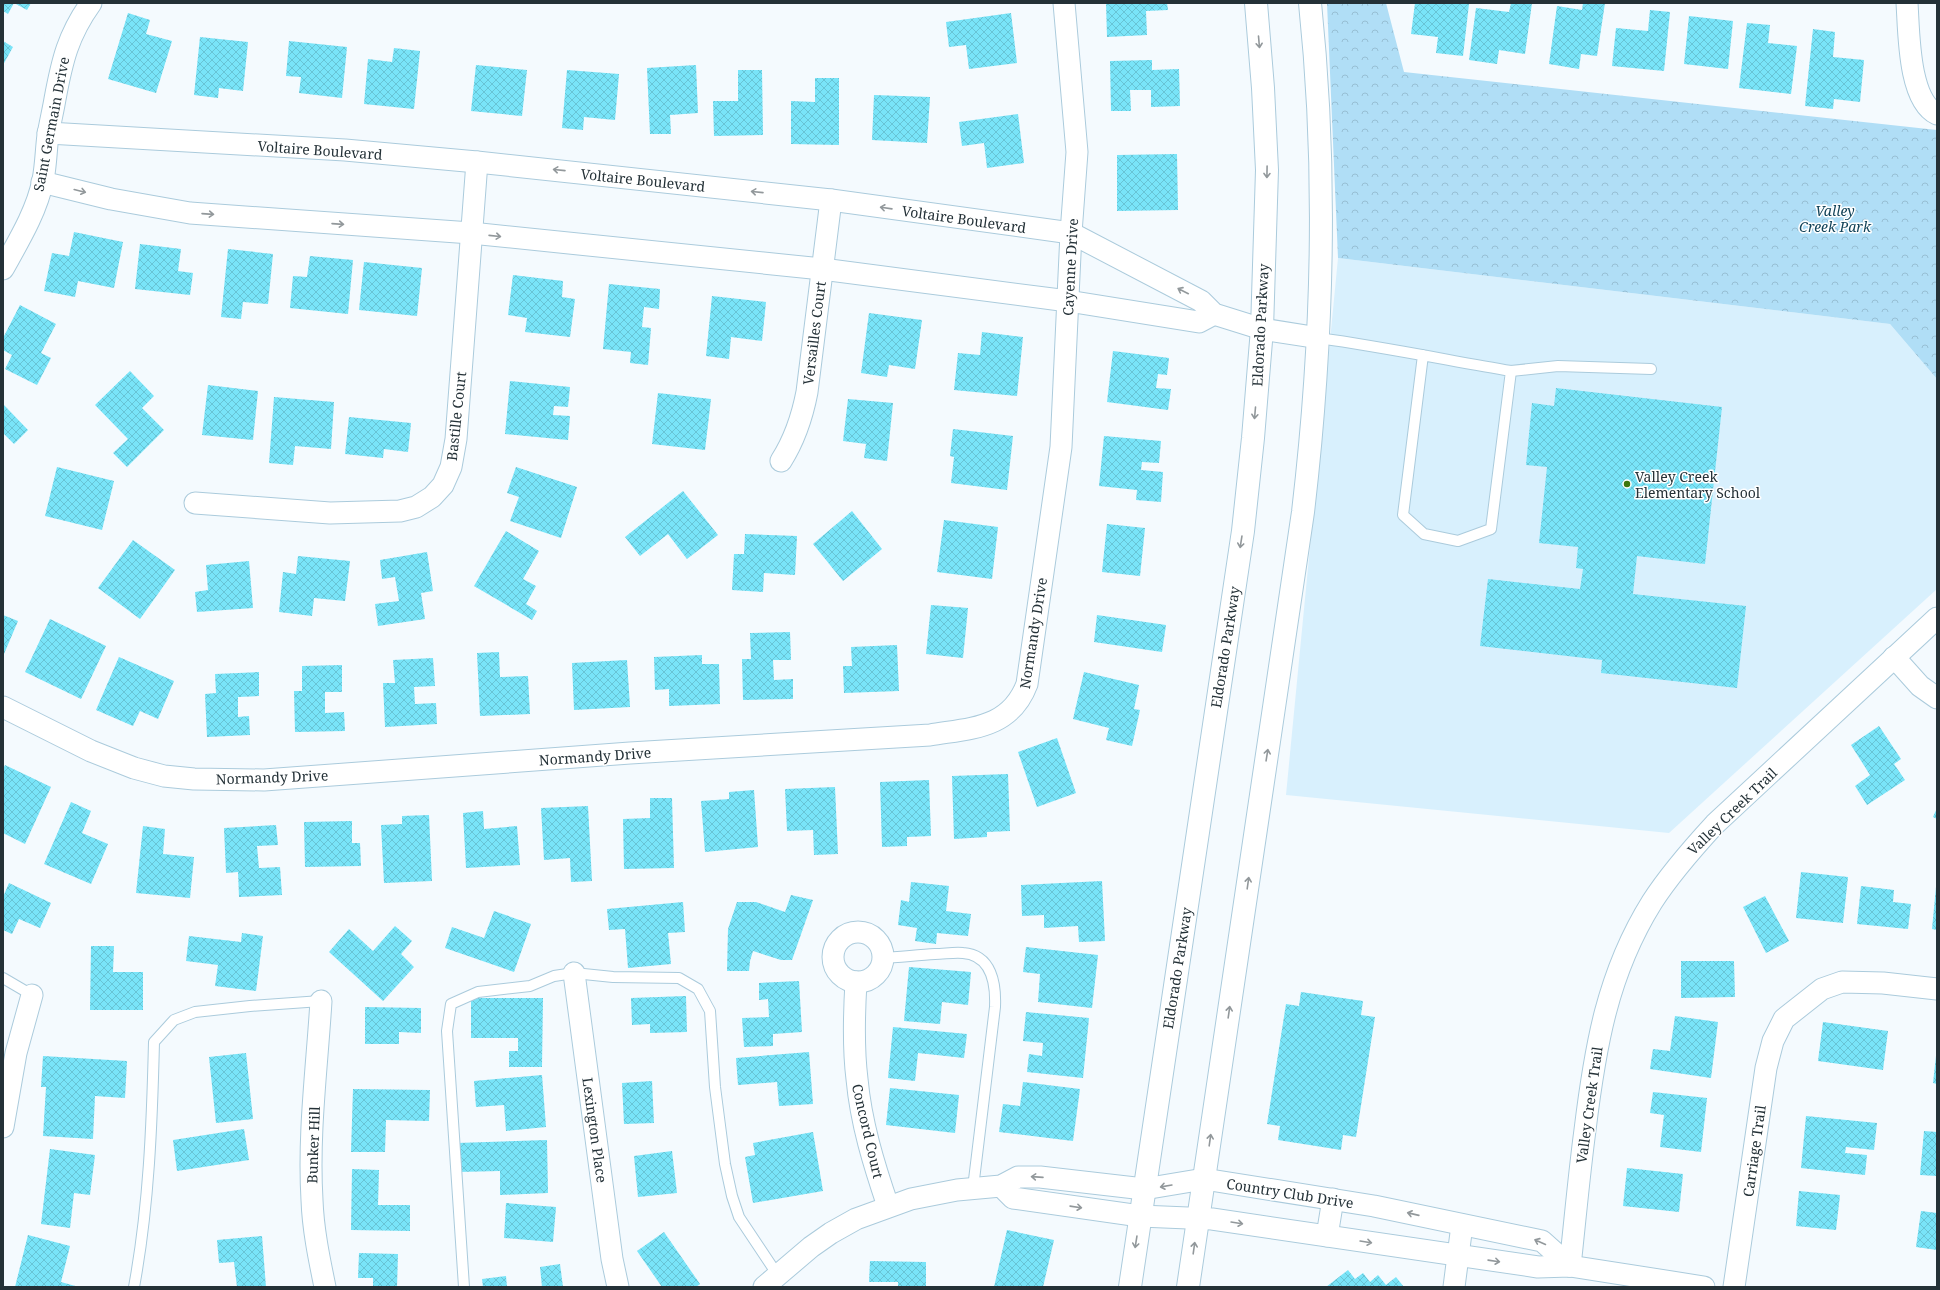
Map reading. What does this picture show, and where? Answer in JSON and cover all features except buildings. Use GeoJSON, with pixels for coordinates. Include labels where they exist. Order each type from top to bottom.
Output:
{"type":"FeatureCollection","features":[{"type":"Feature","properties":{"kind":"main road","name":"Eldorado Parkway"},"geometry":{"type":"LineString","coordinates":[[1130,1287],[1243,531],[1262,329],[1267,170],[1263,88],[1256,3]]}},
{"type":"Feature","properties":{"kind":"main road"},"geometry":{"type":"LineString","coordinates":[[1188,1287],[1303,512],[1312,438],[1319,338],[1322,193],[1318,108],[1310,3]]}},
{"type":"Feature","properties":{"kind":"street","name":"Saint Germain Drive"},"geometry":{"type":"LineString","coordinates":[[3,269],[29,218],[42,182],[48,133],[61,61],[70,35],[78,20],[91,3]]}},
{"type":"Feature","properties":{"kind":"street","name":"Cayenne Drive"},"geometry":{"type":"LineString","coordinates":[[1048,531],[1061,447],[1071,233],[1077,152],[1064,3]]}},
{"type":"Feature","properties":{"kind":"street"},"geometry":{"type":"LineString","coordinates":[[1907,3],[1911,61],[1917,88],[1931,111],[1937,114]]}},
{"type":"Feature","properties":{"kind":"street","name":"Voltaire Boulevard"},"geometry":{"type":"LineString","coordinates":[[48,133],[345,150],[477,162],[831,200],[1071,233],[1202,301],[1214,314],[1262,329],[1319,338]]}},
{"type":"Feature","properties":{"kind":"street","name":"Bastille Court"},"geometry":{"type":"LineString","coordinates":[[195,504],[330,514],[400,512],[416,507],[432,497],[443,484],[451,467],[456,439],[477,162]]}},
{"type":"Feature","properties":{"kind":"street"},"geometry":{"type":"LineString","coordinates":[[42,182],[111,199],[190,213],[471,233],[822,269],[1068,301],[1199,322],[1214,314]]}},
{"type":"Feature","properties":{"kind":"street","name":"Versailles Court"},"geometry":{"type":"LineString","coordinates":[[781,461],[792,444],[801,419],[807,392],[831,200]]}},
{"type":"Feature","properties":{"kind":"street","name":"Normandy Drive"},"geometry":{"type":"LineString","coordinates":[[3,707],[91,751],[134,768],[164,776],[194,779],[264,780],[630,753],[930,735],[971,728],[998,720],[1011,712],[1022,698],[1027,684],[1048,531]]}},
{"type":"Feature","properties":{"kind":"street","name":"Valley Creek Trail"},"geometry":{"type":"LineString","coordinates":[[1570,1266],[1584,1139],[1596,1052],[1607,1004],[1624,958],[1651,904],[1670,876],[1715,824],[1937,618]]}},
{"type":"Feature","properties":{"kind":"street"},"geometry":{"type":"LineString","coordinates":[[1894,657],[1920,686],[1937,698]]}},
{"type":"Feature","properties":{"kind":"street"},"geometry":{"type":"LineString","coordinates":[[857,932],[869,935],[879,944],[882,958],[880,969],[875,976],[868,980],[856,982],[844,978],[834,966],[833,953],[836,945],[841,939],[857,932]]}},
{"type":"Feature","properties":{"kind":"street","name":"Lexington Place"},"geometry":{"type":"LineString","coordinates":[[574,973],[611,1251],[618,1287]]}},
{"type":"Feature","properties":{"kind":"street","name":"Concord Court"},"geometry":{"type":"LineString","coordinates":[[856,982],[854,1038],[857,1081],[866,1134],[888,1206]]}},
{"type":"Feature","properties":{"kind":"street","name":"Carriage Trail"},"geometry":{"type":"LineString","coordinates":[[1734,1287],[1766,1068],[1773,1041],[1784,1019],[1822,989],[1842,982],[1884,983],[1937,989]]}},
{"type":"Feature","properties":{"kind":"street"},"geometry":{"type":"LineString","coordinates":[[3,1127],[16,1053],[32,995]]}},
{"type":"Feature","properties":{"kind":"street","name":"Bunker Hill"},"geometry":{"type":"LineString","coordinates":[[321,1001],[311,1168],[312,1201],[317,1246],[325,1287]]}},
{"type":"Feature","properties":{"kind":"street","name":"Country Club Drive"},"geometry":{"type":"LineString","coordinates":[[770,1281],[831,1233],[856,1219],[888,1206],[911,1199],[973,1188],[1001,1186],[1018,1177],[1144,1189],[1204,1179],[1333,1199],[1398,1210],[1542,1241],[1570,1266]]}},
{"type":"Feature","properties":{"kind":"street"},"geometry":{"type":"LineString","coordinates":[[1001,1186],[1013,1198],[1140,1216],[1198,1218],[1538,1267],[1570,1266],[1704,1287]]}},
{"type":"Feature","properties":{"kind":"street"},"geometry":{"type":"LineString","coordinates":[[1327,1236],[1333,1199]]}},
{"type":"Feature","properties":{"kind":"street"},"geometry":{"type":"LineString","coordinates":[[1454,1287],[1462,1225]]}},
{"type":"Feature","properties":{"kind":"lane"},"geometry":{"type":"LineString","coordinates":[[1319,338],[1510,371],[1558,366],[1651,370]]}},
{"type":"Feature","properties":{"kind":"lane"},"geometry":{"type":"LineString","coordinates":[[1423,356],[1403,515],[1424,534],[1458,541],[1491,529],[1510,371]]}},
{"type":"Feature","properties":{"kind":"lane"},"geometry":{"type":"LineString","coordinates":[[882,958],[968,953],[987,965],[994,978],[996,986],[994,1007],[973,1188]]}},
{"type":"Feature","properties":{"kind":"lane"},"geometry":{"type":"LineString","coordinates":[[464,1287],[447,1031],[451,1004],[478,992],[530,986],[554,976],[574,973],[613,977],[679,978],[698,989],[710,1011],[715,1087],[725,1164],[732,1196],[739,1217],[770,1281]]}},
{"type":"Feature","properties":{"kind":"lane"},"geometry":{"type":"LineString","coordinates":[[3,978],[32,995]]}},
{"type":"Feature","properties":{"kind":"lane"},"geometry":{"type":"LineString","coordinates":[[134,1287],[139,1257],[152,1123],[154,1042],[174,1020],[195,1012],[321,1001]]}},
{"type":"Feature","properties":{"kind":"shaded area","name":"Valley Creek Elementary School"},"geometry":{"type":"Polygon","coordinates":[[[1338,258],[1890,324],[1937,379],[1937,589],[1669,833],[1286,795],[1338,258]]]}},
{"type":"Feature","properties":{"kind":"green space","name":"Valley Creek Park"},"geometry":{"type":"Polygon","coordinates":[[[1327,3],[1386,3],[1404,72],[1937,130],[1937,379],[1890,324],[1338,258],[1327,3]]]}},
{"type":"Feature","properties":{"kind":"place","name":"Valley Creek Elementary School"},"geometry":{"type":"Point","coordinates":[1627,484]}}]}
